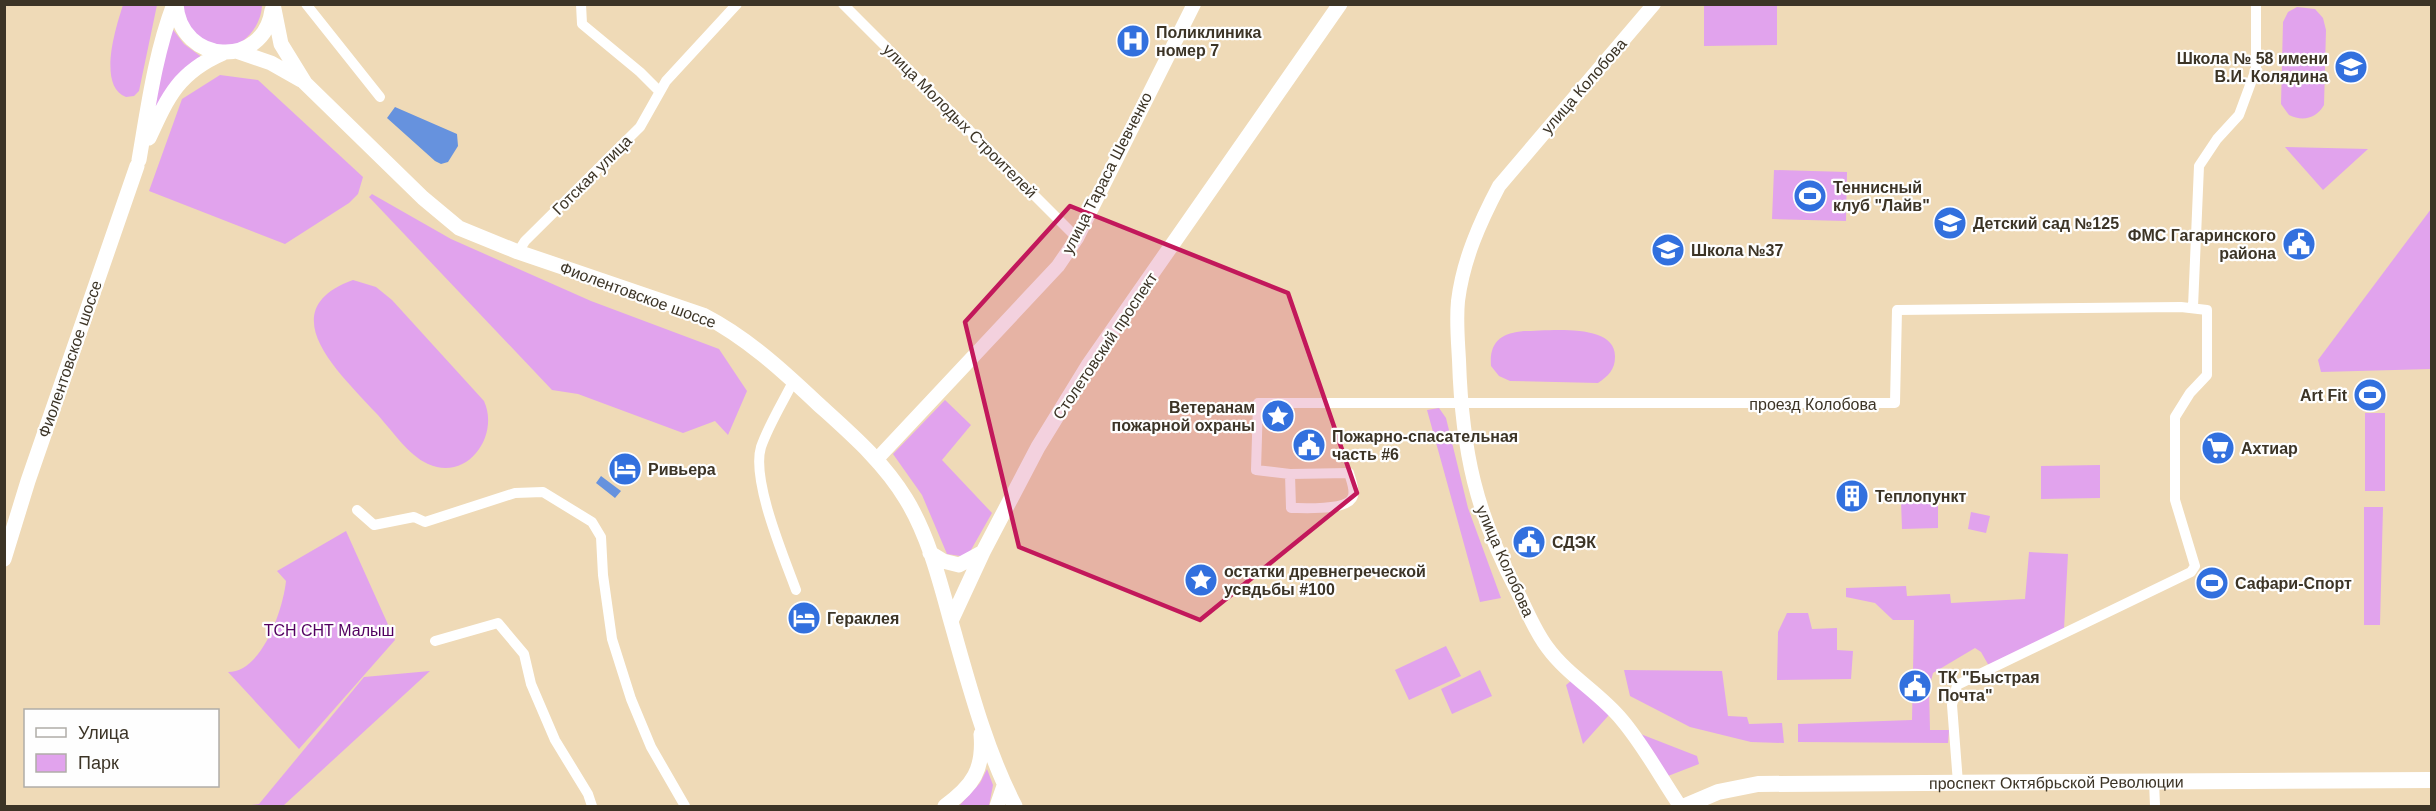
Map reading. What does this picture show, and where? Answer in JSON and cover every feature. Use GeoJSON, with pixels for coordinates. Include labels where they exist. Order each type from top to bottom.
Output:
{"type":"FeatureCollection","features":[{"type":"Feature","properties":{"kind":"main road","name":"Фиолентовское шоссе"},"geometry":{"type":"LineString","coordinates":[[175,4],[180,26],[198,45],[271,63],[305,82]]}},
{"type":"Feature","properties":{"kind":"main road","name":"Фиолентовское шоссе"},"geometry":{"type":"LineString","coordinates":[[138,163],[165,28],[175,4]]}},
{"type":"Feature","properties":{"kind":"main road","name":"Фиолентовское шоссе"},"geometry":{"type":"LineString","coordinates":[[4,559],[28,481],[138,163],[167,99],[175,86],[201,63],[248,47],[262,34],[271,17],[273,4]]}},
{"type":"Feature","properties":{"kind":"main road","name":"Фиолентовское шоссе"},"geometry":{"type":"LineString","coordinates":[[273,4],[281,44],[305,82],[408,184],[459,228],[518,252],[703,315],[747,342],[794,380],[877,459],[907,500],[930,553],[951,621]]}},
{"type":"Feature","properties":{"kind":"main road","name":"Столетовский проспект"},"geometry":{"type":"LineString","coordinates":[[951,621],[982,552],[1038,447],[1089,364],[1340,4]]}},
{"type":"Feature","properties":{"kind":"main road"},"geometry":{"type":"LineString","coordinates":[[930,553],[942,561],[959,565],[982,552]]}},
{"type":"Feature","properties":{"kind":"main road"},"geometry":{"type":"LineString","coordinates":[[943,592],[953,586],[982,552]]}},
{"type":"Feature","properties":{"kind":"main road"},"geometry":{"type":"LineString","coordinates":[[951,621],[979,716],[1004,786],[1015,807]]}},
{"type":"Feature","properties":{"kind":"main road"},"geometry":{"type":"LineString","coordinates":[[945,807],[959,796],[972,780],[980,764],[982,751],[979,716]]}},
{"type":"Feature","properties":{"kind":"main road","name":"проспект Октябрьской Революции"},"geometry":{"type":"LineString","coordinates":[[1685,807],[1718,792],[1758,784],[2432,780]]}},
{"type":"Feature","properties":{"kind":"main road"},"geometry":{"type":"LineString","coordinates":[[997,807],[1004,786]]}},
{"type":"Feature","properties":{"kind":"street"},"geometry":{"type":"LineString","coordinates":[[306,4],[380,97]]}},
{"type":"Feature","properties":{"kind":"street"},"geometry":{"type":"LineString","coordinates":[[581,4],[582,24],[640,72],[659,91]]}},
{"type":"Feature","properties":{"kind":"street","name":"Готская улица"},"geometry":{"type":"LineString","coordinates":[[518,252],[525,241],[640,127],[659,91],[737,4]]}},
{"type":"Feature","properties":{"kind":"street","name":"улица Молодых Строителей"},"geometry":{"type":"LineString","coordinates":[[843,4],[1077,238]]}},
{"type":"Feature","properties":{"kind":"street","name":"улица Тараса Шевченко"},"geometry":{"type":"LineString","coordinates":[[877,459],[1058,266],[1077,238],[1194,4]]}},
{"type":"Feature","properties":{"kind":"street","name":"улица Колобова"},"geometry":{"type":"LineString","coordinates":[[1654,4],[1499,186],[1482,218],[1470,252],[1458,302],[1460,402],[1466,459],[1481,512],[1497,551],[1535,629],[1564,668],[1622,719],[1680,807]]}},
{"type":"Feature","properties":{"kind":"street"},"geometry":{"type":"LineString","coordinates":[[2193,307],[2199,166],[2217,139],[2238,115],[2256,69],[2256,4]]}},
{"type":"Feature","properties":{"kind":"street","name":"проезд Колобова"},"geometry":{"type":"LineString","coordinates":[[1460,402],[1584,405],[1895,403],[1897,310],[2193,307]]}},
{"type":"Feature","properties":{"kind":"street","name":"проспект Октябрьской Революции"},"geometry":{"type":"LineString","coordinates":[[1958,783],[1952,705],[1957,685],[2191,572],[2195,566],[2175,500],[2175,417],[2190,393],[2207,375],[2207,310],[2193,307]]}},
{"type":"Feature","properties":{"kind":"street"},"geometry":{"type":"LineString","coordinates":[[794,380],[760,449],[760,471],[772,521],[796,590]]}},
{"type":"Feature","properties":{"kind":"street"},"geometry":{"type":"LineString","coordinates":[[1290,474],[1291,508],[1342,506],[1351,502],[1354,493],[1349,473],[1290,474],[1256,470],[1258,402],[1460,402]]}},
{"type":"Feature","properties":{"kind":"street"},"geometry":{"type":"LineString","coordinates":[[357,510],[374,525],[414,517],[425,522],[515,493],[543,492],[592,522],[601,537],[603,575],[612,639],[631,699],[651,747],[685,807]]}},
{"type":"Feature","properties":{"kind":"street"},"geometry":{"type":"LineString","coordinates":[[435,640],[498,623],[524,654],[531,684],[555,740],[588,794],[592,807]]}},
{"type":"Feature","properties":{"kind":"street"},"geometry":{"type":"LineString","coordinates":[[2154,781],[2155,807]]}},
{"type":"Feature","properties":{"kind":"highlighted area"},"geometry":{"type":"Polygon","coordinates":[[[1070,206],[1288,293],[1357,493],[1200,620],[1019,547],[965,322],[1070,206]]]}},
{"type":"Feature","properties":{"kind":"green space"},"geometry":{"type":"Polygon","coordinates":[[[262,4],[258,21],[249,36],[227,47],[212,44],[192,34],[181,5],[262,4]]]}},
{"type":"Feature","properties":{"kind":"green space"},"geometry":{"type":"Polygon","coordinates":[[[123,5],[157,5],[139,91],[134,96],[126,97],[117,91],[110,69],[113,41],[123,5]]]}},
{"type":"Feature","properties":{"kind":"green space"},"geometry":{"type":"Polygon","coordinates":[[[1704,5],[1777,5],[1777,45],[1704,46],[1704,5]]]}},
{"type":"Feature","properties":{"kind":"green space"},"geometry":{"type":"Polygon","coordinates":[[[2297,7],[2315,9],[2323,18],[2326,30],[2324,105],[2318,113],[2309,118],[2289,115],[2281,104],[2283,22],[2288,12],[2297,7]]]}},
{"type":"Feature","properties":{"kind":"green space"},"geometry":{"type":"Polygon","coordinates":[[[171,27],[184,44],[203,58],[151,124],[171,27]]]}},
{"type":"Feature","properties":{"kind":"green space"},"geometry":{"type":"Polygon","coordinates":[[[220,75],[258,80],[363,177],[358,194],[349,203],[285,244],[149,191],[182,99],[220,75]]]}},
{"type":"Feature","properties":{"kind":"green space"},"geometry":{"type":"Polygon","coordinates":[[[2285,147],[2368,149],[2323,190],[2285,147]]]}},
{"type":"Feature","properties":{"kind":"green space","name":"Теннисный клуб \"Лайв\""},"geometry":{"type":"Polygon","coordinates":[[[1774,170],[1847,172],[1846,221],[1772,219],[1774,170]]]}},
{"type":"Feature","properties":{"kind":"green space"},"geometry":{"type":"Polygon","coordinates":[[[372,194],[451,239],[591,301],[719,349],[747,391],[728,435],[715,421],[683,433],[578,394],[552,390],[369,197],[372,194]]]}},
{"type":"Feature","properties":{"kind":"green space"},"geometry":{"type":"Polygon","coordinates":[[[2431,209],[2431,369],[2321,372],[2318,360],[2431,209]]]}},
{"type":"Feature","properties":{"kind":"green space"},"geometry":{"type":"Polygon","coordinates":[[[353,280],[376,287],[392,300],[484,401],[488,414],[484,441],[467,461],[455,467],[442,468],[421,460],[400,441],[347,381],[320,344],[314,326],[316,309],[328,293],[353,280]]]}},
{"type":"Feature","properties":{"kind":"green space"},"geometry":{"type":"Polygon","coordinates":[[[1564,330],[1593,333],[1605,338],[1612,346],[1615,357],[1614,366],[1598,383],[1510,381],[1499,376],[1491,366],[1492,350],[1503,336],[1524,331],[1564,330]]]}},
{"type":"Feature","properties":{"kind":"green space"},"geometry":{"type":"Polygon","coordinates":[[[945,400],[971,425],[942,460],[992,513],[967,557],[947,554],[922,495],[893,454],[945,400]]]}},
{"type":"Feature","properties":{"kind":"green space"},"geometry":{"type":"Polygon","coordinates":[[[1439,408],[1446,418],[1468,508],[1501,598],[1480,602],[1427,410],[1439,408]]]}},
{"type":"Feature","properties":{"kind":"green space"},"geometry":{"type":"Polygon","coordinates":[[[2365,413],[2385,413],[2385,491],[2365,491],[2365,413]]]}},
{"type":"Feature","properties":{"kind":"green space"},"geometry":{"type":"Polygon","coordinates":[[[2100,465],[2100,498],[2041,499],[2041,466],[2100,465]]]}},
{"type":"Feature","properties":{"kind":"green space"},"geometry":{"type":"Polygon","coordinates":[[[1901,501],[1938,501],[1938,528],[1902,529],[1901,501]]]}},
{"type":"Feature","properties":{"kind":"green space"},"geometry":{"type":"Polygon","coordinates":[[[2364,507],[2383,507],[2380,625],[2364,625],[2364,507]]]}},
{"type":"Feature","properties":{"kind":"green space"},"geometry":{"type":"Polygon","coordinates":[[[1971,512],[1990,516],[1986,533],[1968,529],[1971,512]]]}},
{"type":"Feature","properties":{"kind":"green space","name":"ТСН СНТ Малыш"},"geometry":{"type":"Polygon","coordinates":[[[346,531],[395,640],[299,749],[228,672],[240,669],[251,662],[269,637],[280,607],[286,581],[277,571],[346,531]]]}},
{"type":"Feature","properties":{"kind":"green space"},"geometry":{"type":"Polygon","coordinates":[[[2029,552],[2068,554],[2064,629],[1989,666],[1981,652],[1975,648],[1933,673],[1929,689],[1930,730],[1949,730],[1948,743],[1798,742],[1798,724],[1912,720],[1914,620],[1893,620],[1875,603],[1846,597],[1846,588],[1906,586],[1907,596],[1950,594],[1951,603],[2025,599],[2029,552]]]}},
{"type":"Feature","properties":{"kind":"green space"},"geometry":{"type":"Polygon","coordinates":[[[1787,613],[1808,613],[1812,629],[1837,628],[1837,650],[1853,651],[1851,679],[1777,680],[1778,632],[1787,613]]]}},
{"type":"Feature","properties":{"kind":"green space"},"geometry":{"type":"Polygon","coordinates":[[[1446,646],[1461,676],[1409,700],[1395,670],[1446,646]]]}},
{"type":"Feature","properties":{"kind":"green space"},"geometry":{"type":"Polygon","coordinates":[[[1480,670],[1492,696],[1452,714],[1441,689],[1480,670]]]}},
{"type":"Feature","properties":{"kind":"green space"},"geometry":{"type":"Polygon","coordinates":[[[1624,670],[1722,671],[1728,716],[1747,717],[1749,724],[1782,723],[1784,743],[1751,742],[1690,727],[1630,696],[1624,670]]]}},
{"type":"Feature","properties":{"kind":"green space"},"geometry":{"type":"Polygon","coordinates":[[[430,671],[283,806],[243,806],[259,804],[364,677],[430,671]]]}},
{"type":"Feature","properties":{"kind":"green space"},"geometry":{"type":"Polygon","coordinates":[[[1572,680],[1609,715],[1583,744],[1566,685],[1572,680]]]}},
{"type":"Feature","properties":{"kind":"green space"},"geometry":{"type":"Polygon","coordinates":[[[1638,733],[1697,756],[1699,764],[1668,776],[1638,733]]]}},
{"type":"Feature","properties":{"kind":"green space"},"geometry":{"type":"Polygon","coordinates":[[[987,769],[993,785],[989,806],[959,806],[980,783],[987,769]]]}},
{"type":"Feature","properties":{"kind":"water"},"geometry":{"type":"Polygon","coordinates":[[[395,107],[457,134],[458,146],[448,162],[441,164],[435,161],[387,118],[395,107]]]}},
{"type":"Feature","properties":{"kind":"water"},"geometry":{"type":"Polygon","coordinates":[[[601,476],[621,491],[615,498],[596,483],[601,476]]]}},
{"type":"Feature","properties":{"kind":"place","name":"Поликлиника номер 7"},"geometry":{"type":"Point","coordinates":[1133,41]}},
{"type":"Feature","properties":{"kind":"place","name":"Школа № 58 имени В.И. Колядина"},"geometry":{"type":"Point","coordinates":[2351,67]}},
{"type":"Feature","properties":{"kind":"place","name":"Теннисный клуб \"Лайв\""},"geometry":{"type":"Point","coordinates":[1810,196]}},
{"type":"Feature","properties":{"kind":"place","name":"Детский сад №125"},"geometry":{"type":"Point","coordinates":[1950,223]}},
{"type":"Feature","properties":{"kind":"place","name":"ФМС Гагаринского района"},"geometry":{"type":"Point","coordinates":[2299,244]}},
{"type":"Feature","properties":{"kind":"place","name":"Школа №37"},"geometry":{"type":"Point","coordinates":[1668,250]}},
{"type":"Feature","properties":{"kind":"place","name":"Art Fit"},"geometry":{"type":"Point","coordinates":[2370,395]}},
{"type":"Feature","properties":{"kind":"place","name":"Ветеранам пожарной охраны"},"geometry":{"type":"Point","coordinates":[1278,416]}},
{"type":"Feature","properties":{"kind":"place","name":"Пожарно-спасательная часть #6"},"geometry":{"type":"Point","coordinates":[1309,445]}},
{"type":"Feature","properties":{"kind":"place","name":"Ахтиар"},"geometry":{"type":"Point","coordinates":[2218,448]}},
{"type":"Feature","properties":{"kind":"place","name":"Ривьера"},"geometry":{"type":"Point","coordinates":[625,469]}},
{"type":"Feature","properties":{"kind":"place","name":"Теплопункт"},"geometry":{"type":"Point","coordinates":[1852,496]}},
{"type":"Feature","properties":{"kind":"place","name":"СДЭК"},"geometry":{"type":"Point","coordinates":[1529,542]}},
{"type":"Feature","properties":{"kind":"place","name":"остатки древнегреческой усвдьбы #100"},"geometry":{"type":"Point","coordinates":[1201,580]}},
{"type":"Feature","properties":{"kind":"place","name":"Сафари-Спорт"},"geometry":{"type":"Point","coordinates":[2212,583]}},
{"type":"Feature","properties":{"kind":"place","name":"Гераклея"},"geometry":{"type":"Point","coordinates":[804,618]}},
{"type":"Feature","properties":{"kind":"place","name":"ТК \"Быстрая Почта\""},"geometry":{"type":"Point","coordinates":[1915,686]}}]}
